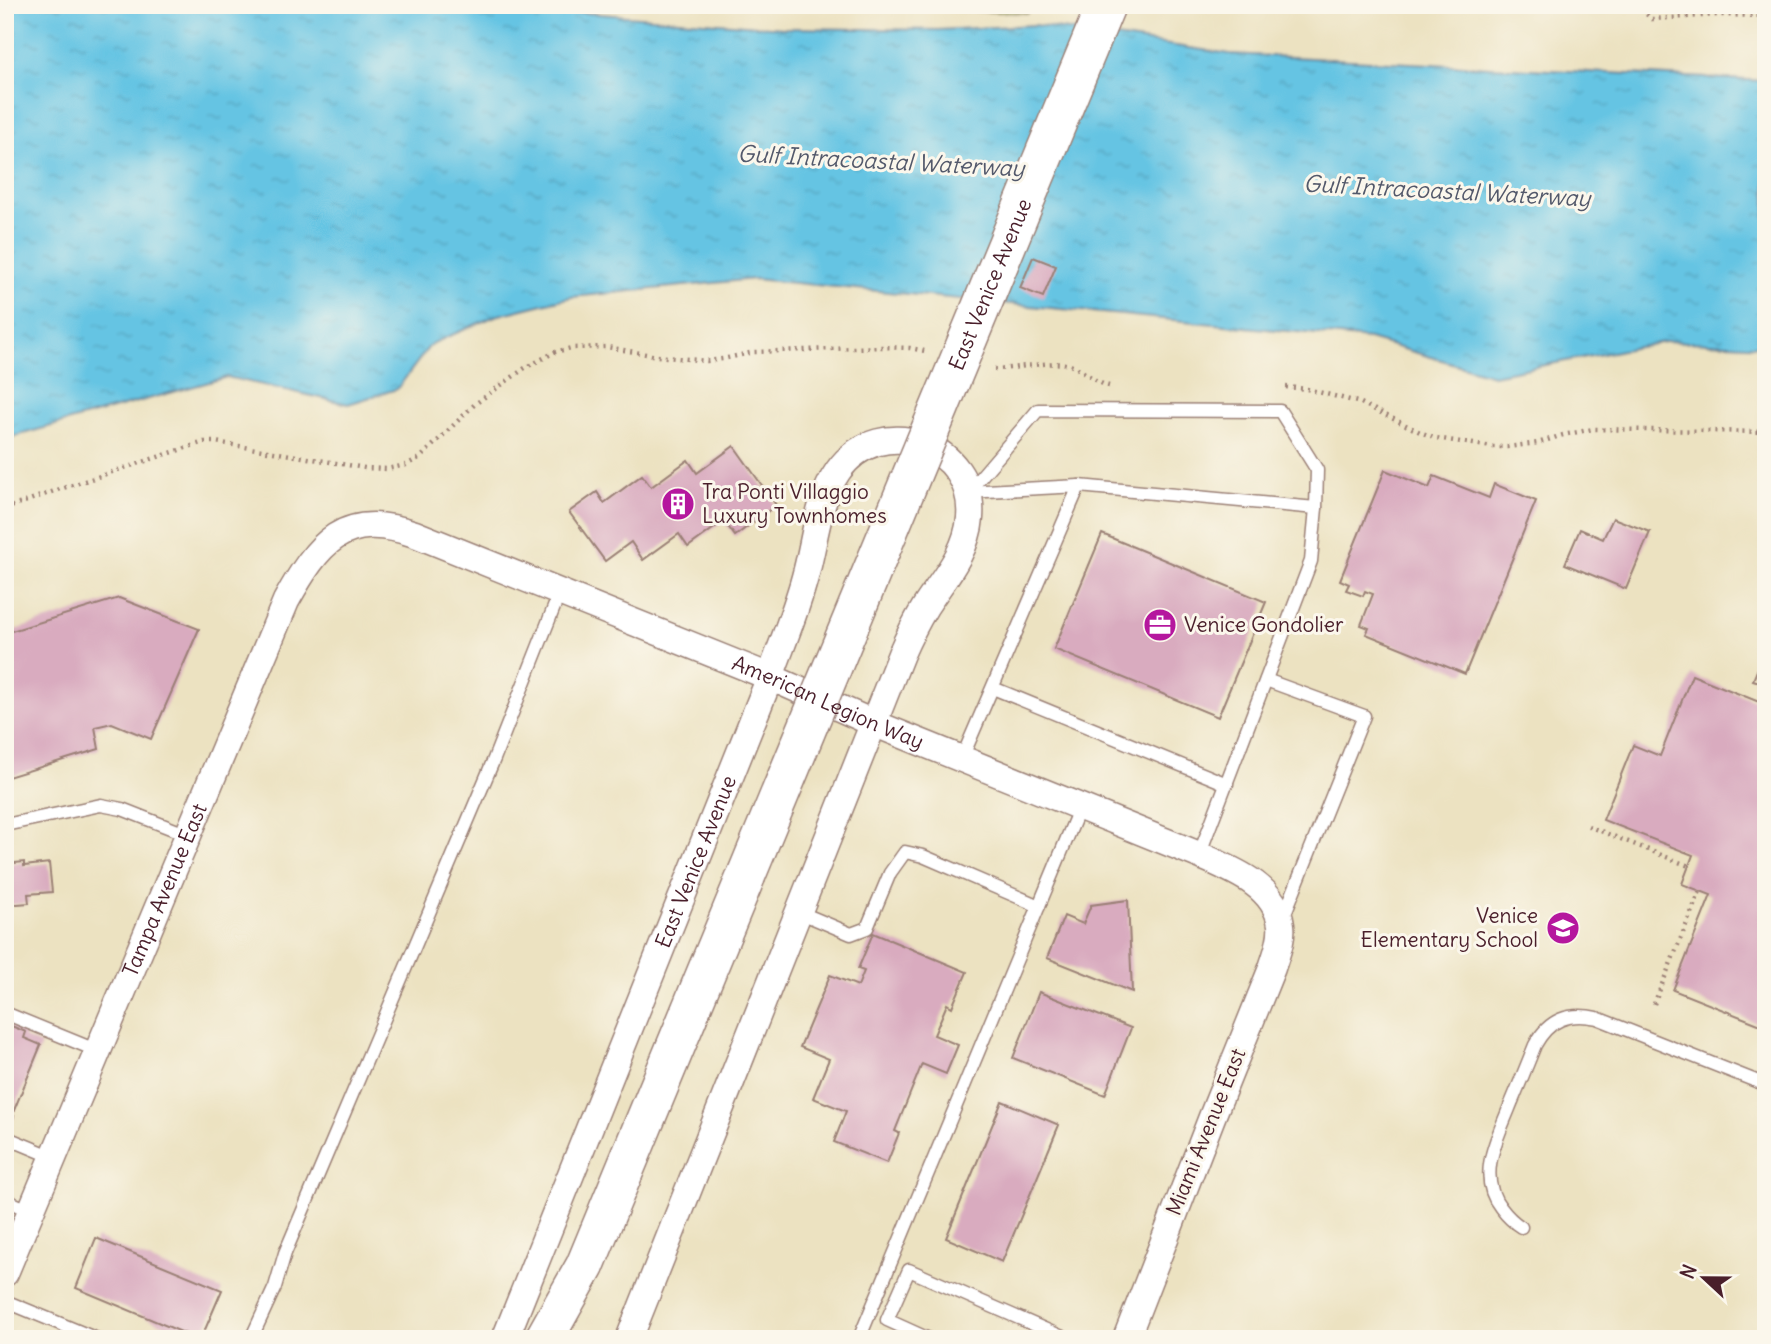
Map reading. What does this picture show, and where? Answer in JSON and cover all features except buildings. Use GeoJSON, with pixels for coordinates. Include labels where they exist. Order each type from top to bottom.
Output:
{"type":"FeatureCollection","features":[{"type":"Feature","properties":{"kind":"main road","name":"East Venice Avenue"},"geometry":{"type":"LineString","coordinates":[[544,1339],[585,1266],[1106,5]]}},
{"type":"Feature","properties":{"kind":"main road","name":"East Venice Avenue"},"geometry":{"type":"LineString","coordinates":[[566,1339],[585,1266]]}},
{"type":"Feature","properties":{"kind":"street","name":"East Venice Avenue"},"geometry":{"type":"LineString","coordinates":[[505,1339],[770,677],[805,578],[822,503],[831,482],[843,464],[857,452],[873,443],[893,439],[914,441],[936,451],[960,473],[968,492]]}},
{"type":"Feature","properties":{"kind":"street"},"geometry":{"type":"LineString","coordinates":[[629,1339],[911,631],[961,551],[970,519],[968,492]]}},
{"type":"Feature","properties":{"kind":"street","name":"American Legion Way"},"geometry":{"type":"LineString","coordinates":[[352,528],[376,525],[406,530],[1199,855],[1244,876],[1257,886],[1276,910],[1281,923]]}},
{"type":"Feature","properties":{"kind":"street","name":"Tampa Avenue East"},"geometry":{"type":"LineString","coordinates":[[5,1273],[286,601],[317,551],[336,535],[352,528]]}},
{"type":"Feature","properties":{"kind":"street","name":"Miami Avenue East"},"geometry":{"type":"LineString","coordinates":[[1126,1339],[1272,968],[1281,923]]}},
{"type":"Feature","properties":{"kind":"lane"},"geometry":{"type":"LineString","coordinates":[[968,492],[1038,410],[1280,411],[1317,470],[1317,508],[1311,561],[1199,855]]}},
{"type":"Feature","properties":{"kind":"lane"},"geometry":{"type":"LineString","coordinates":[[962,758],[1079,486]]}},
{"type":"Feature","properties":{"kind":"lane"},"geometry":{"type":"LineString","coordinates":[[968,492],[1079,486],[1317,508]]}},
{"type":"Feature","properties":{"kind":"lane"},"geometry":{"type":"LineString","coordinates":[[250,1339],[275,1287],[285,1253],[495,759],[560,592]]}},
{"type":"Feature","properties":{"kind":"lane"},"geometry":{"type":"LineString","coordinates":[[1266,680],[1364,716],[1281,923]]}},
{"type":"Feature","properties":{"kind":"lane"},"geometry":{"type":"LineString","coordinates":[[993,688],[1227,784]]}},
{"type":"Feature","properties":{"kind":"lane"},"geometry":{"type":"LineString","coordinates":[[5,825],[101,805],[122,809],[188,835]]}},
{"type":"Feature","properties":{"kind":"lane"},"geometry":{"type":"LineString","coordinates":[[859,1339],[1080,807]]}},
{"type":"Feature","properties":{"kind":"lane"},"geometry":{"type":"LineString","coordinates":[[799,912],[851,934],[867,928],[890,873],[905,852],[923,856],[1039,906]]}},
{"type":"Feature","properties":{"kind":"lane"},"geometry":{"type":"LineString","coordinates":[[5,1013],[98,1051]]}},
{"type":"Feature","properties":{"kind":"lane"},"geometry":{"type":"LineString","coordinates":[[1521,1227],[1508,1217],[1493,1196],[1489,1164],[1539,1036],[1554,1022],[1581,1015],[1597,1018],[1766,1085]]}},
{"type":"Feature","properties":{"kind":"lane"},"geometry":{"type":"LineString","coordinates":[[5,1137],[53,1157]]}},
{"type":"Feature","properties":{"kind":"lane"},"geometry":{"type":"LineString","coordinates":[[5,1200],[31,1211]]}},
{"type":"Feature","properties":{"kind":"lane"},"geometry":{"type":"LineString","coordinates":[[929,1339],[887,1320],[909,1270],[1067,1339]]}},
{"type":"Feature","properties":{"kind":"lane"},"geometry":{"type":"LineString","coordinates":[[5,1301],[97,1339]]}},
{"type":"Feature","properties":{"kind":"path"},"geometry":{"type":"LineString","coordinates":[[1636,5],[1652,19],[1718,15],[1766,16]]}},
{"type":"Feature","properties":{"kind":"path"},"geometry":{"type":"LineString","coordinates":[[5,509],[204,442],[365,468],[387,469],[405,465],[421,457],[475,404],[525,368],[555,352],[570,348],[607,347],[707,361],[754,352],[881,347],[928,352]]}},
{"type":"Feature","properties":{"kind":"path"},"geometry":{"type":"LineString","coordinates":[[984,368],[1007,369],[1065,364],[1113,387]]}},
{"type":"Feature","properties":{"kind":"path"},"geometry":{"type":"LineString","coordinates":[[1286,387],[1307,389],[1361,403],[1436,438],[1492,447],[1538,443],[1594,429],[1766,432]]}},
{"type":"Feature","properties":{"kind":"path"},"geometry":{"type":"LineString","coordinates":[[1588,826],[1689,866]]}},
{"type":"Feature","properties":{"kind":"path"},"geometry":{"type":"LineString","coordinates":[[1654,1004],[1699,891]]}},
{"type":"Feature","properties":{"kind":"green space"},"geometry":{"type":"Polygon","coordinates":[[[808,5],[1031,5],[1028,13],[808,5]]]}},
{"type":"Feature","properties":{"kind":"water","name":"Gulf Intracoastal Waterway"},"geometry":{"type":"Polygon","coordinates":[[[5,5],[410,5],[535,9],[783,28],[938,30],[1034,25],[1230,54],[1766,81],[1766,346],[1669,341],[1493,375],[1369,339],[754,279],[571,297],[495,316],[431,344],[397,389],[348,404],[227,377],[5,439],[5,5]]]}},
{"type":"Feature","properties":{"kind":"place","name":"Tra Ponti Villaggio Luxury Townhomes"},"geometry":{"type":"Point","coordinates":[678,504]}},
{"type":"Feature","properties":{"kind":"place","name":"Venice Gondolier"},"geometry":{"type":"Point","coordinates":[1160,625]}},
{"type":"Feature","properties":{"kind":"place","name":"Venice Elementary School"},"geometry":{"type":"Point","coordinates":[1563,928]}}]}
